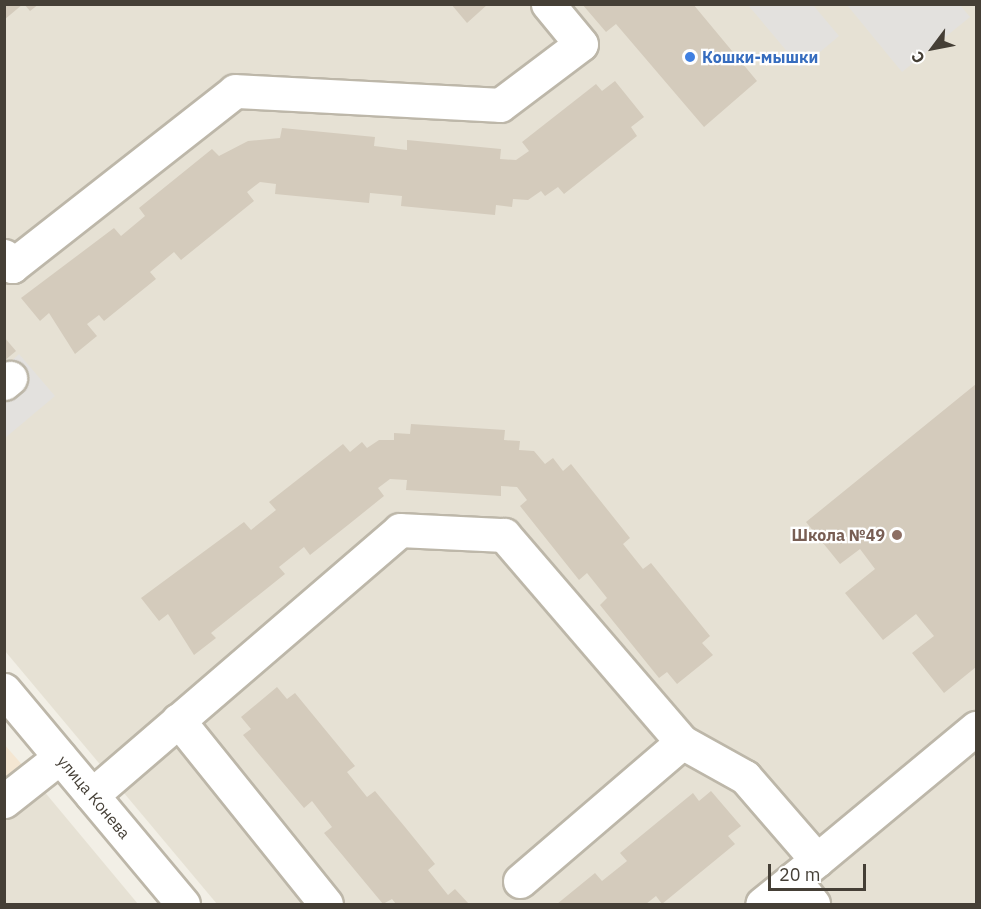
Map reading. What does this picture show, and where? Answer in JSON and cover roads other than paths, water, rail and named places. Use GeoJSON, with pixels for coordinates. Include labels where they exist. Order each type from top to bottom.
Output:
{"type":"FeatureCollection","features":[{"type":"Feature","properties":{"kind":"street"},"geometry":{"type":"LineString","coordinates":[[4,256],[12,266],[236,91],[500,105],[581,44],[548,4]]}},
{"type":"Feature","properties":{"kind":"street"},"geometry":{"type":"LineString","coordinates":[[92,795],[400,530],[504,535],[682,742],[745,777],[805,870],[813,904]]}},
{"type":"Feature","properties":{"kind":"street","name":"улица Конева"},"geometry":{"type":"LineString","coordinates":[[4,690],[183,904]]}},
{"type":"Feature","properties":{"kind":"street"},"geometry":{"type":"LineString","coordinates":[[178,720],[326,904]]}},
{"type":"Feature","properties":{"kind":"street"},"geometry":{"type":"LineString","coordinates":[[762,904],[976,728]]}},
{"type":"Feature","properties":{"kind":"street"},"geometry":{"type":"LineString","coordinates":[[520,881],[682,742]]}},
{"type":"Feature","properties":{"kind":"street"},"geometry":{"type":"LineString","coordinates":[[4,801],[60,757]]}},
{"type":"Feature","properties":{"kind":"place","name":"Кошки-мышки"},"geometry":{"type":"Point","coordinates":[690,57]}},
{"type":"Feature","properties":{"kind":"place","name":"Школа №49"},"geometry":{"type":"Point","coordinates":[897,535]}}]}
